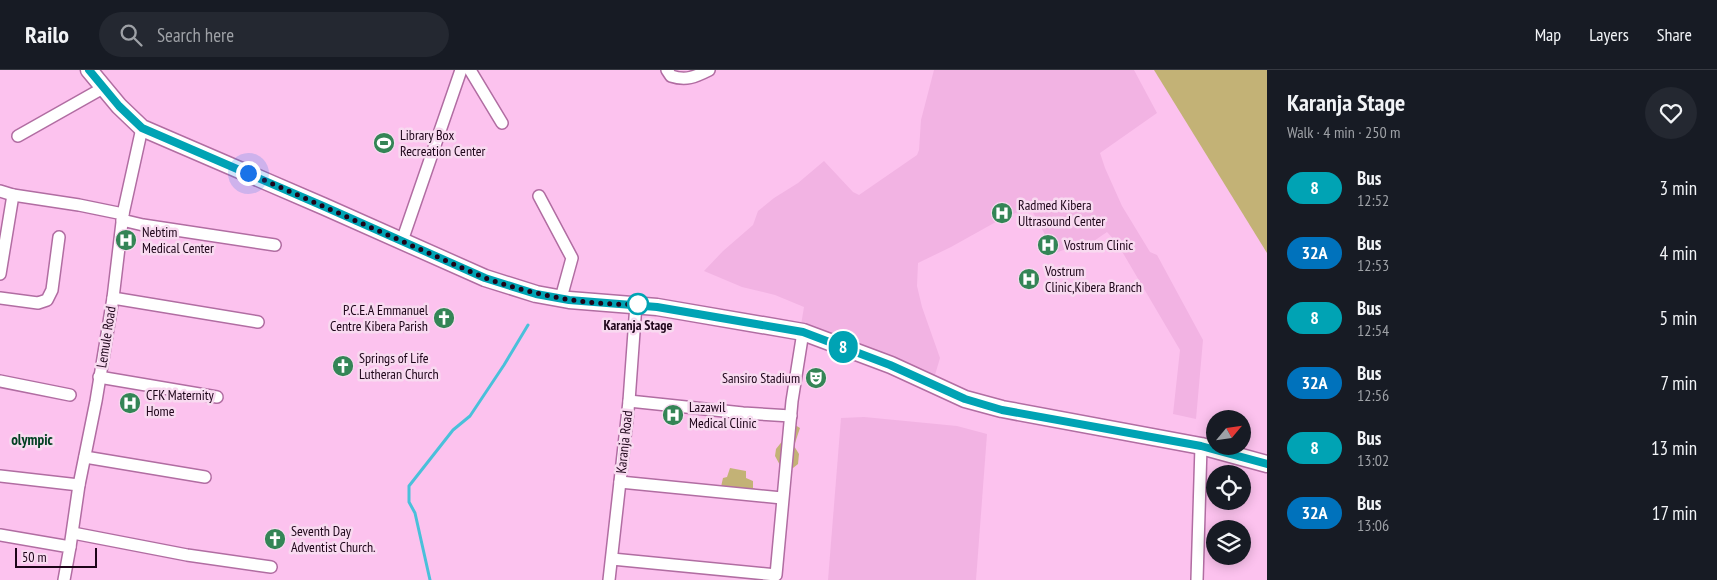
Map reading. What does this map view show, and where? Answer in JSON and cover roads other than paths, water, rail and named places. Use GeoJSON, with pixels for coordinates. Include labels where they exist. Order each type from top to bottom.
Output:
{"type":"FeatureCollection","features":[{"type":"Feature","properties":{"kind":"street"},"geometry":{"type":"LineString","coordinates":[[89,70],[103,88],[142,128],[485,278],[536,294],[584,302],[636,304],[803,332],[890,365],[965,399],[1002,410],[1201,446],[1267,464]]}},
{"type":"Feature","properties":{"kind":"street"},"geometry":{"type":"LineString","coordinates":[[402,241],[461,70]]}},
{"type":"Feature","properties":{"kind":"street"},"geometry":{"type":"LineString","coordinates":[[470,70],[502,123]]}},
{"type":"Feature","properties":{"kind":"street"},"geometry":{"type":"LineString","coordinates":[[667,70],[671,76],[679,79],[691,78],[709,70]]}},
{"type":"Feature","properties":{"kind":"street"},"geometry":{"type":"LineString","coordinates":[[18,136],[103,88]]}},
{"type":"Feature","properties":{"kind":"street","name":"Lemule Road"},"geometry":{"type":"LineString","coordinates":[[64,580],[113,298],[123,217],[142,128]]}},
{"type":"Feature","properties":{"kind":"street"},"geometry":{"type":"LineString","coordinates":[[0,274],[4,190],[79,205],[123,217],[143,225],[275,245]]}},
{"type":"Feature","properties":{"kind":"street"},"geometry":{"type":"LineString","coordinates":[[540,196],[572,258],[561,298]]}},
{"type":"Feature","properties":{"kind":"street"},"geometry":{"type":"LineString","coordinates":[[0,298],[38,303],[47,300],[52,290],[59,237]]}},
{"type":"Feature","properties":{"kind":"street"},"geometry":{"type":"LineString","coordinates":[[113,298],[258,322]]}},
{"type":"Feature","properties":{"kind":"street","name":"Karanja Road"},"geometry":{"type":"LineString","coordinates":[[609,580],[636,304]]}},
{"type":"Feature","properties":{"kind":"street"},"geometry":{"type":"LineString","coordinates":[[612,559],[776,576],[791,416],[803,332]]}},
{"type":"Feature","properties":{"kind":"street"},"geometry":{"type":"LineString","coordinates":[[99,378],[217,397]]}},
{"type":"Feature","properties":{"kind":"street"},"geometry":{"type":"LineString","coordinates":[[0,381],[70,395]]}},
{"type":"Feature","properties":{"kind":"street"},"geometry":{"type":"LineString","coordinates":[[628,401],[791,416]]}},
{"type":"Feature","properties":{"kind":"street"},"geometry":{"type":"LineString","coordinates":[[1197,580],[1201,446]]}},
{"type":"Feature","properties":{"kind":"street"},"geometry":{"type":"LineString","coordinates":[[85,457],[206,478]]}},
{"type":"Feature","properties":{"kind":"street"},"geometry":{"type":"LineString","coordinates":[[0,476],[79,485]]}},
{"type":"Feature","properties":{"kind":"street"},"geometry":{"type":"LineString","coordinates":[[620,482],[782,498]]}},
{"type":"Feature","properties":{"kind":"street"},"geometry":{"type":"LineString","coordinates":[[73,533],[187,555],[271,567]]}},
{"type":"Feature","properties":{"kind":"street"},"geometry":{"type":"LineString","coordinates":[[0,535],[70,547]]}},
{"type":"Feature","properties":{"kind":"waterway"},"geometry":{"type":"LineString","coordinates":[[430,580],[415,513],[409,502],[409,486],[453,430],[470,416],[528,325]]}},
{"type":"Feature","properties":{"kind":"place","name":"Library Box Recreation Center"},"geometry":{"type":"Point","coordinates":[384,143]}},
{"type":"Feature","properties":{"kind":"place","name":"Radmed Kibera Ultrasound Center"},"geometry":{"type":"Point","coordinates":[1002,213]}},
{"type":"Feature","properties":{"kind":"place","name":"Nebtim Medical Center"},"geometry":{"type":"Point","coordinates":[126,240]}},
{"type":"Feature","properties":{"kind":"place","name":"Vostrum Clinic"},"geometry":{"type":"Point","coordinates":[1048,245]}},
{"type":"Feature","properties":{"kind":"place","name":"Vostrum Clinic,Kibera Branch"},"geometry":{"type":"Point","coordinates":[1029,279]}},
{"type":"Feature","properties":{"kind":"place","name":"Karanja Stage"},"geometry":{"type":"Point","coordinates":[638,304]}},
{"type":"Feature","properties":{"kind":"place","name":"P.C.E.A Emmanuel Centre Kibera Parish"},"geometry":{"type":"Point","coordinates":[444,318]}},
{"type":"Feature","properties":{"kind":"place","name":"Springs of Life Lutheran Church"},"geometry":{"type":"Point","coordinates":[343,366]}},
{"type":"Feature","properties":{"kind":"place","name":"Sansiro Stadium"},"geometry":{"type":"Point","coordinates":[816,378]}},
{"type":"Feature","properties":{"kind":"place","name":"CFK Maternity Home"},"geometry":{"type":"Point","coordinates":[130,403]}},
{"type":"Feature","properties":{"kind":"place","name":"Lazawil Medical Clinic"},"geometry":{"type":"Point","coordinates":[673,415]}},
{"type":"Feature","properties":{"kind":"place","name":"Seventh Day Adventist Church."},"geometry":{"type":"Point","coordinates":[275,539]}},
{"type":"Feature","properties":{"kind":"district","name":"olympic"},"geometry":{"type":"Point","coordinates":[32,440]}}]}
